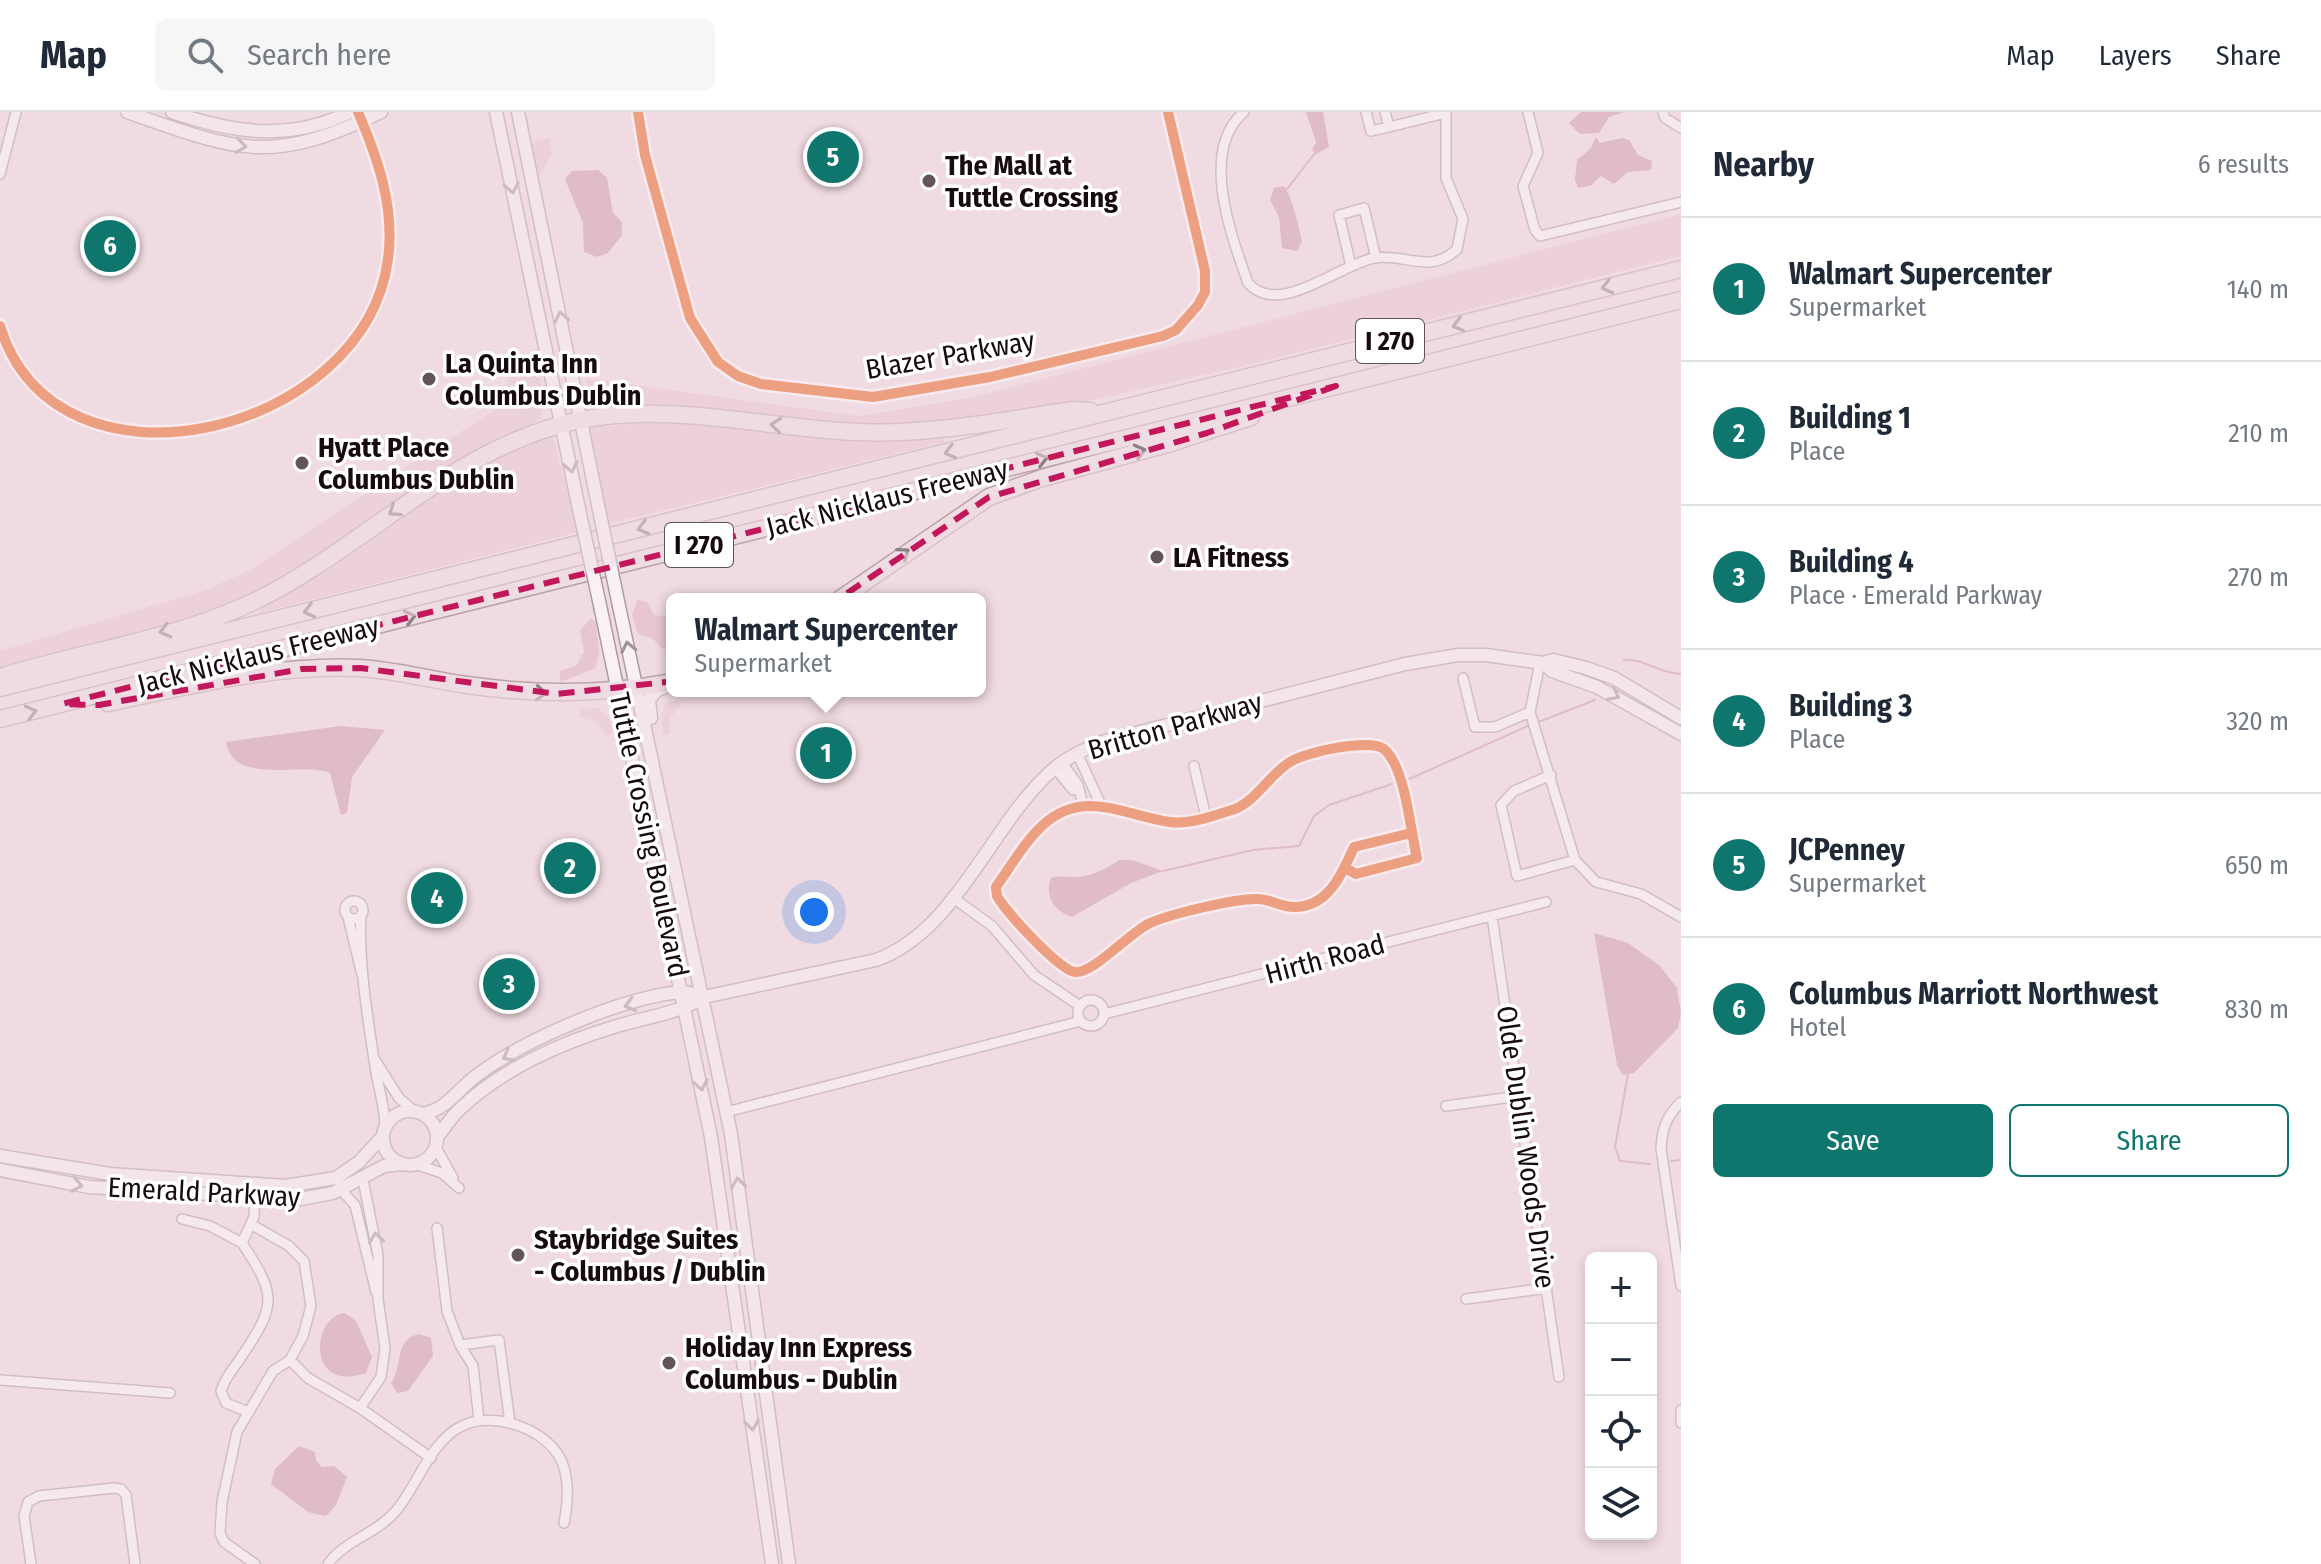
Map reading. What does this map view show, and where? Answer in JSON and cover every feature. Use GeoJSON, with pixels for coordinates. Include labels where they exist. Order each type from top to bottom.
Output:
{"type":"FeatureCollection","features":[{"type":"Feature","properties":{"kind":"highway","name":"Jack Nicklaus Freeway"},"geometry":{"type":"LineString","coordinates":[[0,688],[1681,269]]}},
{"type":"Feature","properties":{"kind":"highway","name":"Jack Nicklaus Freeway"},"geometry":{"type":"LineString","coordinates":[[0,719],[1681,300]]}},
{"type":"Feature","properties":{"kind":"highway"},"geometry":{"type":"LineString","coordinates":[[849,593],[989,497],[1042,478],[1207,433],[1336,386]]}},
{"type":"Feature","properties":{"kind":"highway"},"geometry":{"type":"LineString","coordinates":[[0,677],[193,624],[251,603],[463,467],[538,432],[582,420],[676,416],[894,433],[934,431],[1073,410],[1107,413]]}},
{"type":"Feature","properties":{"kind":"highway"},"geometry":{"type":"LineString","coordinates":[[62,704],[99,705],[247,677],[337,668],[387,671],[522,692],[557,694],[666,684]]}},
{"type":"Feature","properties":{"kind":"main road"},"geometry":{"type":"LineString","coordinates":[[127,112],[220,143],[254,148],[296,145],[360,117],[381,112]]}},
{"type":"Feature","properties":{"kind":"main road"},"geometry":{"type":"LineString","coordinates":[[172,112],[223,128],[257,133],[310,128],[350,112]]}},
{"type":"Feature","properties":{"kind":"main road","name":"Tuttle Crossing Boulevard"},"geometry":{"type":"LineString","coordinates":[[496,112],[686,1008],[718,1180],[772,1564]]}},
{"type":"Feature","properties":{"kind":"main road","name":"Tuttle Crossing Boulevard"},"geometry":{"type":"LineString","coordinates":[[518,112],[726,1112],[789,1564]]}},
{"type":"Feature","properties":{"kind":"main road","name":"Britton Parkway"},"geometry":{"type":"LineString","coordinates":[[704,997],[886,956],[921,933],[1058,766],[1077,753],[1105,741],[1436,658],[1486,655],[1542,663],[1564,661],[1614,678],[1681,718]]}},
{"type":"Feature","properties":{"kind":"main road","name":"Britton Parkway"},"geometry":{"type":"LineString","coordinates":[[1542,663],[1552,671],[1624,700],[1681,734]]}},
{"type":"Feature","properties":{"kind":"main road"},"geometry":{"type":"LineString","coordinates":[[655,768],[657,756],[649,700],[656,691],[666,686]]}},
{"type":"Feature","properties":{"kind":"main road"},"geometry":{"type":"LineString","coordinates":[[682,992],[704,997],[686,1008],[584,1037],[525,1064],[463,1106],[436,1141],[428,1158],[409,1164],[388,1153],[384,1132],[397,1114],[418,1113],[445,1106],[475,1076],[544,1036],[610,1011],[682,992]]}},
{"type":"Feature","properties":{"kind":"main road"},"geometry":{"type":"LineString","coordinates":[[418,1113],[432,1123],[436,1141]]}},
{"type":"Feature","properties":{"kind":"main road","name":"Emerald Parkway"},"geometry":{"type":"LineString","coordinates":[[0,1170],[89,1187],[255,1191],[336,1178],[359,1162],[384,1132]]}},
{"type":"Feature","properties":{"kind":"main road","name":"Emerald Parkway"},"geometry":{"type":"LineString","coordinates":[[0,1156],[301,1199],[341,1190],[384,1166],[409,1164]]}},
{"type":"Feature","properties":{"kind":"street"},"geometry":{"type":"LineString","coordinates":[[0,174],[16,112]]}},
{"type":"Feature","properties":{"kind":"street","name":"Blazer Parkway"},"geometry":{"type":"LineString","coordinates":[[638,112],[645,155],[690,318],[718,362],[738,376],[761,384],[873,397],[990,377],[1163,336],[1189,318],[1205,292],[1205,271],[1168,112]]}},
{"type":"Feature","properties":{"kind":"street"},"geometry":{"type":"LineString","coordinates":[[1244,112],[1225,135],[1219,171],[1248,283],[1263,294],[1281,296],[1376,258],[1437,262],[1457,249],[1463,219],[1446,178],[1446,113],[1371,131],[1366,112]]}},
{"type":"Feature","properties":{"kind":"street"},"geometry":{"type":"LineString","coordinates":[[1385,112],[1389,127]]}},
{"type":"Feature","properties":{"kind":"street"},"geometry":{"type":"LineString","coordinates":[[1528,112],[1538,153],[1523,186],[1535,230],[1540,236],[1681,202]]}},
{"type":"Feature","properties":{"kind":"street"},"geometry":{"type":"LineString","coordinates":[[1663,112],[1665,118],[1681,128]]}},
{"type":"Feature","properties":{"kind":"street"},"geometry":{"type":"LineString","coordinates":[[0,326],[33,381],[73,412],[104,425],[134,431],[187,433],[240,419],[287,397],[330,368],[361,334],[384,280],[389,227],[386,192],[360,117]]}},
{"type":"Feature","properties":{"kind":"street"},"geometry":{"type":"LineString","coordinates":[[1351,266],[1339,215],[1364,208],[1376,258]]}},
{"type":"Feature","properties":{"kind":"street"},"geometry":{"type":"LineString","coordinates":[[1542,663],[1530,712],[1575,860],[1596,882],[1641,894],[1681,917]]}},
{"type":"Feature","properties":{"kind":"street"},"geometry":{"type":"LineString","coordinates":[[1463,678],[1475,727],[1495,727],[1530,712]]}},
{"type":"Feature","properties":{"kind":"street"},"geometry":{"type":"LineString","coordinates":[[1345,868],[1356,874],[1417,858],[1411,833],[1393,762],[1382,748],[1365,743],[1291,760],[1242,806],[1188,822],[1169,822],[1101,805],[1079,806],[1045,823],[996,887],[1002,905],[1067,971],[1087,970],[1119,942],[1165,918],[1259,898],[1294,908],[1311,905],[1326,896],[1345,868],[1354,847],[1411,833]]}},
{"type":"Feature","properties":{"kind":"street"},"geometry":{"type":"LineString","coordinates":[[1077,753],[1101,805]]}},
{"type":"Feature","properties":{"kind":"street"},"geometry":{"type":"LineString","coordinates":[[1058,766],[1076,789],[1079,806]]}},
{"type":"Feature","properties":{"kind":"street"},"geometry":{"type":"LineString","coordinates":[[1194,766],[1206,817]]}},
{"type":"Feature","properties":{"kind":"street"},"geometry":{"type":"LineString","coordinates":[[1551,775],[1514,791],[1501,805],[1517,876],[1575,860]]}},
{"type":"Feature","properties":{"kind":"street"},"geometry":{"type":"LineString","coordinates":[[1076,789],[1092,781]]}},
{"type":"Feature","properties":{"kind":"street"},"geometry":{"type":"LineString","coordinates":[[952,897],[992,926],[1034,975],[1080,1006]]}},
{"type":"Feature","properties":{"kind":"street"},"geometry":{"type":"LineString","coordinates":[[364,978],[358,967],[346,908],[352,902],[361,905],[364,978],[374,1059],[385,1104],[384,1132]]}},
{"type":"Feature","properties":{"kind":"street","name":"Hirth Road"},"geometry":{"type":"LineString","coordinates":[[1104,1014],[1546,902]]}},
{"type":"Feature","properties":{"kind":"street"},"geometry":{"type":"LineString","coordinates":[[348,917],[355,919],[361,915]]}},
{"type":"Feature","properties":{"kind":"street","name":"Olde Dublin Woods Drive"},"geometry":{"type":"LineString","coordinates":[[1492,916],[1559,1377]]}},
{"type":"Feature","properties":{"kind":"street"},"geometry":{"type":"LineString","coordinates":[[726,1112],[1081,1021],[1096,1025],[1104,1014],[1095,1001],[1080,1006]]}},
{"type":"Feature","properties":{"kind":"street"},"geometry":{"type":"LineString","coordinates":[[1080,1006],[1081,1021]]}},
{"type":"Feature","properties":{"kind":"street"},"geometry":{"type":"LineString","coordinates":[[374,1059],[399,1098],[418,1113]]}},
{"type":"Feature","properties":{"kind":"street"},"geometry":{"type":"LineString","coordinates":[[1446,1106],[1519,1096]]}},
{"type":"Feature","properties":{"kind":"street"},"geometry":{"type":"LineString","coordinates":[[1681,1102],[1662,1130],[1661,1148],[1681,1286]]}},
{"type":"Feature","properties":{"kind":"street"},"geometry":{"type":"LineString","coordinates":[[409,1164],[442,1173],[459,1188],[436,1141]]}},
{"type":"Feature","properties":{"kind":"street"},"geometry":{"type":"LineString","coordinates":[[360,1408],[381,1377],[384,1361],[378,1299],[378,1255],[363,1180]]}},
{"type":"Feature","properties":{"kind":"street"},"geometry":{"type":"LineString","coordinates":[[341,1190],[355,1205],[369,1276],[378,1299]]}},
{"type":"Feature","properties":{"kind":"street"},"geometry":{"type":"LineString","coordinates":[[242,1243],[252,1225],[255,1191]]}},
{"type":"Feature","properties":{"kind":"street"},"geometry":{"type":"LineString","coordinates":[[182,1219],[210,1226],[242,1243],[270,1292],[263,1324],[221,1391],[226,1403],[246,1411]]}},
{"type":"Feature","properties":{"kind":"street"},"geometry":{"type":"LineString","coordinates":[[252,1225],[289,1246],[304,1261],[311,1306],[303,1336],[290,1360],[273,1371],[246,1411],[234,1445],[219,1523],[224,1542],[255,1564]]}},
{"type":"Feature","properties":{"kind":"street"},"geometry":{"type":"LineString","coordinates":[[437,1228],[447,1311],[460,1345],[473,1366],[479,1420]]}},
{"type":"Feature","properties":{"kind":"street"},"geometry":{"type":"LineString","coordinates":[[1466,1299],[1547,1288]]}},
{"type":"Feature","properties":{"kind":"street"},"geometry":{"type":"LineString","coordinates":[[460,1345],[499,1340],[510,1423]]}},
{"type":"Feature","properties":{"kind":"street"},"geometry":{"type":"LineString","coordinates":[[290,1360],[308,1378],[360,1408],[431,1458]]}},
{"type":"Feature","properties":{"kind":"street"},"geometry":{"type":"LineString","coordinates":[[0,1380],[170,1393]]}},
{"type":"Feature","properties":{"kind":"street"},"geometry":{"type":"LineString","coordinates":[[1681,1410],[1681,1423]]}},
{"type":"Feature","properties":{"kind":"street"},"geometry":{"type":"LineString","coordinates":[[328,1564],[339,1550],[393,1515],[452,1432],[479,1420],[510,1423],[552,1446],[562,1462],[569,1500],[564,1523]]}},
{"type":"Feature","properties":{"kind":"street"},"geometry":{"type":"LineString","coordinates":[[31,1564],[24,1516],[28,1502],[39,1496],[121,1489],[126,1495],[135,1564]]}},
{"type":"Feature","properties":{"kind":"highlighted area"},"geometry":{"type":"Polygon","coordinates":[[[1336,386],[1207,433],[989,497],[762,651],[676,681],[557,694],[360,668],[302,669],[99,705],[62,704],[1336,386]]]}},
{"type":"Feature","properties":{"kind":"shaded area"},"geometry":{"type":"Polygon","coordinates":[[[1306,112],[1323,112],[1329,147],[1316,154],[1312,150],[1316,142],[1306,112]]]}},
{"type":"Feature","properties":{"kind":"shaded area"},"geometry":{"type":"Polygon","coordinates":[[[1581,112],[1625,112],[1609,117],[1599,133],[1580,134],[1569,123],[1581,112]]]}},
{"type":"Feature","properties":{"kind":"shaded area"},"geometry":{"type":"Polygon","coordinates":[[[1596,137],[1600,143],[1622,138],[1629,140],[1638,155],[1652,161],[1651,170],[1628,172],[1614,184],[1601,176],[1590,186],[1578,188],[1575,180],[1577,160],[1591,148],[1596,137]]]}},
{"type":"Feature","properties":{"kind":"shaded area"},"geometry":{"type":"Polygon","coordinates":[[[550,138],[552,154],[538,180],[530,143],[550,138]]]}},
{"type":"Feature","properties":{"kind":"shaded area"},"geometry":{"type":"Polygon","coordinates":[[[598,170],[607,178],[613,213],[622,222],[622,235],[608,253],[597,257],[584,252],[583,223],[565,179],[572,171],[598,170]]]}},
{"type":"Feature","properties":{"kind":"shaded area"},"geometry":{"type":"Polygon","coordinates":[[[1284,186],[1302,241],[1297,251],[1282,248],[1279,217],[1270,200],[1274,188],[1284,186]]]}},
{"type":"Feature","properties":{"kind":"shaded area"},"geometry":{"type":"Polygon","coordinates":[[[1681,214],[1681,256],[1239,367],[1076,404],[929,426],[854,425],[657,404],[597,406],[584,378],[858,416],[969,398],[1681,214]]]}},
{"type":"Feature","properties":{"kind":"shaded area"},"geometry":{"type":"Polygon","coordinates":[[[507,364],[539,371],[544,403],[540,419],[245,601],[0,670],[0,651],[206,590],[248,571],[497,408],[509,388],[507,364]]]}},
{"type":"Feature","properties":{"kind":"shaded area"},"geometry":{"type":"Polygon","coordinates":[[[683,421],[939,435],[945,442],[608,524],[588,427],[683,421]]]}},
{"type":"Feature","properties":{"kind":"shaded area"},"geometry":{"type":"Polygon","coordinates":[[[553,435],[578,532],[259,613],[262,602],[439,487],[476,467],[553,435]]]}},
{"type":"Feature","properties":{"kind":"shaded area"},"geometry":{"type":"Polygon","coordinates":[[[638,600],[647,602],[654,615],[666,616],[666,649],[652,638],[638,634],[632,614],[638,600]]]}},
{"type":"Feature","properties":{"kind":"shaded area"},"geometry":{"type":"Polygon","coordinates":[[[590,619],[596,621],[599,652],[596,668],[561,682],[559,671],[576,666],[584,652],[580,631],[590,619]]]}},
{"type":"Feature","properties":{"kind":"shaded area"},"geometry":{"type":"Polygon","coordinates":[[[667,701],[682,701],[670,719],[669,734],[663,735],[661,715],[667,701]]]}},
{"type":"Feature","properties":{"kind":"shaded area"},"geometry":{"type":"Polygon","coordinates":[[[598,708],[608,716],[614,731],[606,737],[597,722],[579,717],[580,709],[598,708]]]}},
{"type":"Feature","properties":{"kind":"shaded area"},"geometry":{"type":"Polygon","coordinates":[[[340,726],[385,730],[352,777],[347,813],[341,815],[330,773],[270,770],[241,764],[231,756],[226,742],[340,726]]]}},
{"type":"Feature","properties":{"kind":"shaded area"},"geometry":{"type":"Polygon","coordinates":[[[1120,860],[1132,860],[1163,871],[1131,883],[1072,917],[1052,902],[1049,891],[1051,878],[1088,875],[1120,860]]]}},
{"type":"Feature","properties":{"kind":"shaded area"},"geometry":{"type":"Polygon","coordinates":[[[1594,933],[1628,943],[1660,966],[1677,988],[1681,1013],[1678,1028],[1634,1073],[1623,1075],[1617,1065],[1594,933]]]}},
{"type":"Feature","properties":{"kind":"shaded area"},"geometry":{"type":"Polygon","coordinates":[[[345,1313],[356,1321],[372,1357],[366,1373],[346,1377],[333,1373],[324,1364],[320,1352],[326,1327],[334,1317],[345,1313]]]}},
{"type":"Feature","properties":{"kind":"shaded area"},"geometry":{"type":"Polygon","coordinates":[[[419,1334],[431,1338],[433,1356],[408,1391],[397,1393],[391,1383],[402,1347],[411,1337],[419,1334]]]}},
{"type":"Feature","properties":{"kind":"shaded area"},"geometry":{"type":"Polygon","coordinates":[[[299,1446],[315,1452],[316,1461],[322,1467],[334,1466],[347,1477],[336,1505],[326,1516],[308,1512],[271,1484],[275,1469],[299,1446]]]}},
{"type":"Feature","properties":{"kind":"waterway"},"geometry":{"type":"LineString","coordinates":[[1287,189],[1315,153]]}},
{"type":"Feature","properties":{"kind":"waterway"},"geometry":{"type":"LineString","coordinates":[[1624,660],[1681,674]]}},
{"type":"Feature","properties":{"kind":"waterway"},"geometry":{"type":"LineString","coordinates":[[1536,723],[1595,700]]}},
{"type":"Feature","properties":{"kind":"waterway"},"geometry":{"type":"LineString","coordinates":[[1407,780],[1530,725]]}},
{"type":"Feature","properties":{"kind":"waterway"},"geometry":{"type":"LineString","coordinates":[[1163,871],[1253,850],[1299,846],[1314,816],[1329,805],[1392,784]]}},
{"type":"Feature","properties":{"kind":"waterway"},"geometry":{"type":"LineString","coordinates":[[1628,1074],[1615,1147],[1620,1161],[1650,1164]]}},
{"type":"Feature","properties":{"kind":"waterway"},"geometry":{"type":"LineString","coordinates":[[1671,1161],[1681,1160]]}},
{"type":"Feature","properties":{"kind":"cycle path"},"geometry":{"type":"LineString","coordinates":[[0,326],[32,383],[81,418],[141,432],[206,428],[270,406],[326,370],[367,320],[388,259],[387,202],[372,147],[358,112]]}},
{"type":"Feature","properties":{"kind":"cycle path"},"geometry":{"type":"LineString","coordinates":[[638,112],[645,155],[690,318],[718,362],[738,376],[761,384],[873,397],[990,377],[1163,336],[1176,330],[1205,292],[1205,271],[1168,112]]}},
{"type":"Feature","properties":{"kind":"cycle path"},"geometry":{"type":"LineString","coordinates":[[1345,868],[1356,874],[1417,858],[1402,784],[1391,758],[1377,746],[1337,748],[1298,758],[1283,767],[1243,805],[1194,821],[1170,822],[1090,806],[1059,813],[1024,846],[996,887],[1002,904],[1046,951],[1068,969],[1083,971],[1141,928],[1173,915],[1248,899],[1262,899],[1293,907],[1316,902],[1332,888],[1354,847],[1411,833]]}},
{"type":"Feature","properties":{"kind":"place","name":"JCPenney"},"geometry":{"type":"Point","coordinates":[833,157]}},
{"type":"Feature","properties":{"kind":"place","name":"The Mall at Tuttle Crossing"},"geometry":{"type":"Point","coordinates":[929,181]}},
{"type":"Feature","properties":{"kind":"place","name":"Columbus Marriott Northwest"},"geometry":{"type":"Point","coordinates":[110,246]}},
{"type":"Feature","properties":{"kind":"place","name":"La Quinta Inn Columbus Dublin"},"geometry":{"type":"Point","coordinates":[429,379]}},
{"type":"Feature","properties":{"kind":"place","name":"Hyatt Place Columbus Dublin"},"geometry":{"type":"Point","coordinates":[302,463]}},
{"type":"Feature","properties":{"kind":"place","name":"LA Fitness"},"geometry":{"type":"Point","coordinates":[1157,557]}},
{"type":"Feature","properties":{"kind":"place","name":"Walmart Supercenter"},"geometry":{"type":"Point","coordinates":[826,753]}},
{"type":"Feature","properties":{"kind":"place","name":"Building 1"},"geometry":{"type":"Point","coordinates":[570,868]}},
{"type":"Feature","properties":{"kind":"place","name":"Building 3"},"geometry":{"type":"Point","coordinates":[437,898]}},
{"type":"Feature","properties":{"kind":"place","name":"Building 4"},"geometry":{"type":"Point","coordinates":[509,984]}},
{"type":"Feature","properties":{"kind":"place","name":"Staybridge Suites - Columbus / Dublin"},"geometry":{"type":"Point","coordinates":[518,1255]}},
{"type":"Feature","properties":{"kind":"place","name":"Holiday Inn Express Columbus - Dublin"},"geometry":{"type":"Point","coordinates":[669,1363]}}]}
